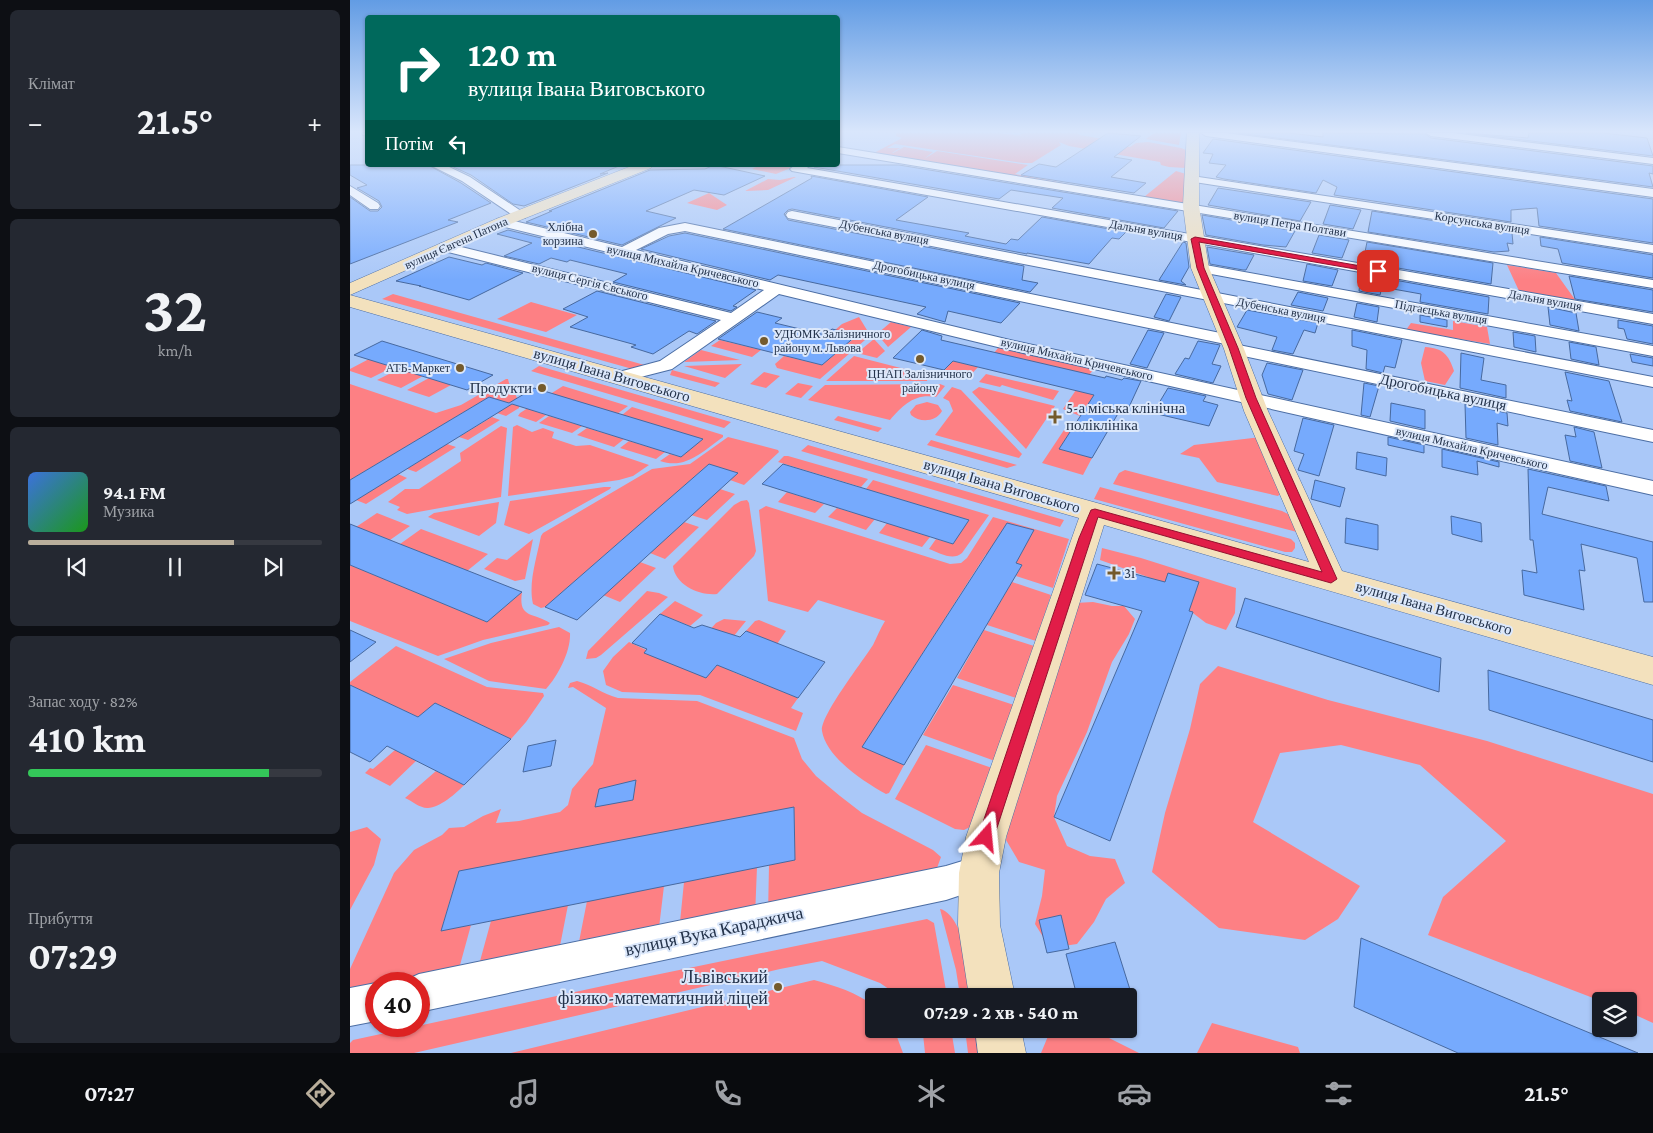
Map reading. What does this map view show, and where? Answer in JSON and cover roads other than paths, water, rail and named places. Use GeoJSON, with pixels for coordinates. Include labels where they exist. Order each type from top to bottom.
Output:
{"type":"FeatureCollection","features":[{"type":"Feature","properties":{"kind":"main road","name":"вулиця Євгена Патона"},"geometry":{"type":"LineString","coordinates":[[350,290],[502,222],[603,182]]}},
{"type":"Feature","properties":{"kind":"main road"},"geometry":{"type":"LineString","coordinates":[[1192,182],[1192,209],[1200,268],[1232,344],[1251,398],[1331,579]]}},
{"type":"Feature","properties":{"kind":"main road","name":"вулиця Івана Виговського"},"geometry":{"type":"LineString","coordinates":[[350,301],[621,377],[664,377],[1095,512],[1653,670]]}},
{"type":"Feature","properties":{"kind":"main road"},"geometry":{"type":"LineString","coordinates":[[991,988],[979,925],[979,873],[986,837],[1084,538],[1095,512]]}},
{"type":"Feature","properties":{"kind":"main road"},"geometry":{"type":"LineString","coordinates":[[1000,1038],[1002,1053]]}},
{"type":"Feature","properties":{"kind":"street"},"geometry":{"type":"LineString","coordinates":[[469,182],[521,215]]}},
{"type":"Feature","properties":{"kind":"street","name":"Дальня вулиця"},"geometry":{"type":"LineString","coordinates":[[871,182],[1653,319]]}},
{"type":"Feature","properties":{"kind":"street","name":"вулиця Петра Полтави"},"geometry":{"type":"LineString","coordinates":[[1031,182],[1653,284]]}},
{"type":"Feature","properties":{"kind":"street","name":"Корсунська вулиця"},"geometry":{"type":"LineString","coordinates":[[1213,182],[1653,249]]}},
{"type":"Feature","properties":{"kind":"street"},"geometry":{"type":"LineString","coordinates":[[1572,182],[1653,193]]}},
{"type":"Feature","properties":{"kind":"street"},"geometry":{"type":"LineString","coordinates":[[350,190],[374,206]]}},
{"type":"Feature","properties":{"kind":"street","name":"Дубенська вулиця"},"geometry":{"type":"LineString","coordinates":[[792,215],[1653,382]]}},
{"type":"Feature","properties":{"kind":"street","name":"вулиця Михайла Кричевського"},"geometry":{"type":"LineString","coordinates":[[502,222],[622,252],[757,282],[776,289],[1010,345],[1653,488]]}},
{"type":"Feature","properties":{"kind":"street","name":"Дрогобицька вулиця"},"geometry":{"type":"LineString","coordinates":[[622,252],[664,231],[686,227],[1653,436]]}},
{"type":"Feature","properties":{"kind":"street","name":"вулиця Сергія Євського"},"geometry":{"type":"LineString","coordinates":[[445,247],[734,318]]}},
{"type":"Feature","properties":{"kind":"street","name":"Підгаєцька вулиця"},"geometry":{"type":"LineString","coordinates":[[1200,268],[1653,351]]}},
{"type":"Feature","properties":{"kind":"street"},"geometry":{"type":"LineString","coordinates":[[664,377],[734,318],[776,289]]}},
{"type":"Feature","properties":{"kind":"street","name":"вулиця Вука Караджича"},"geometry":{"type":"LineString","coordinates":[[430,991],[946,883],[979,873]]}},
{"type":"Feature","properties":{"kind":"street"},"geometry":{"type":"LineString","coordinates":[[350,1007],[365,1004]]}},
{"type":"Feature","properties":{"kind":"place","name":"Хлібна корзина"},"geometry":{"type":"Point","coordinates":[593,234]}},
{"type":"Feature","properties":{"kind":"place","name":"УДЮМК Залізничного району м. Львова"},"geometry":{"type":"Point","coordinates":[764,341]}},
{"type":"Feature","properties":{"kind":"place","name":"ЦНАП Залізничного району"},"geometry":{"type":"Point","coordinates":[920,359]}},
{"type":"Feature","properties":{"kind":"place","name":"АТБ-Маркет"},"geometry":{"type":"Point","coordinates":[460,368]}},
{"type":"Feature","properties":{"kind":"place","name":"Продукти"},"geometry":{"type":"Point","coordinates":[542,388]}},
{"type":"Feature","properties":{"kind":"place","name":"5-а міська клінічна поліклініка"},"geometry":{"type":"Point","coordinates":[1055,417]}},
{"type":"Feature","properties":{"kind":"place","name":"3і"},"geometry":{"type":"Point","coordinates":[1114,573]}},
{"type":"Feature","properties":{"kind":"place","name":"Львівський фізико-математичний ліцей"},"geometry":{"type":"Point","coordinates":[778,987]}}]}
